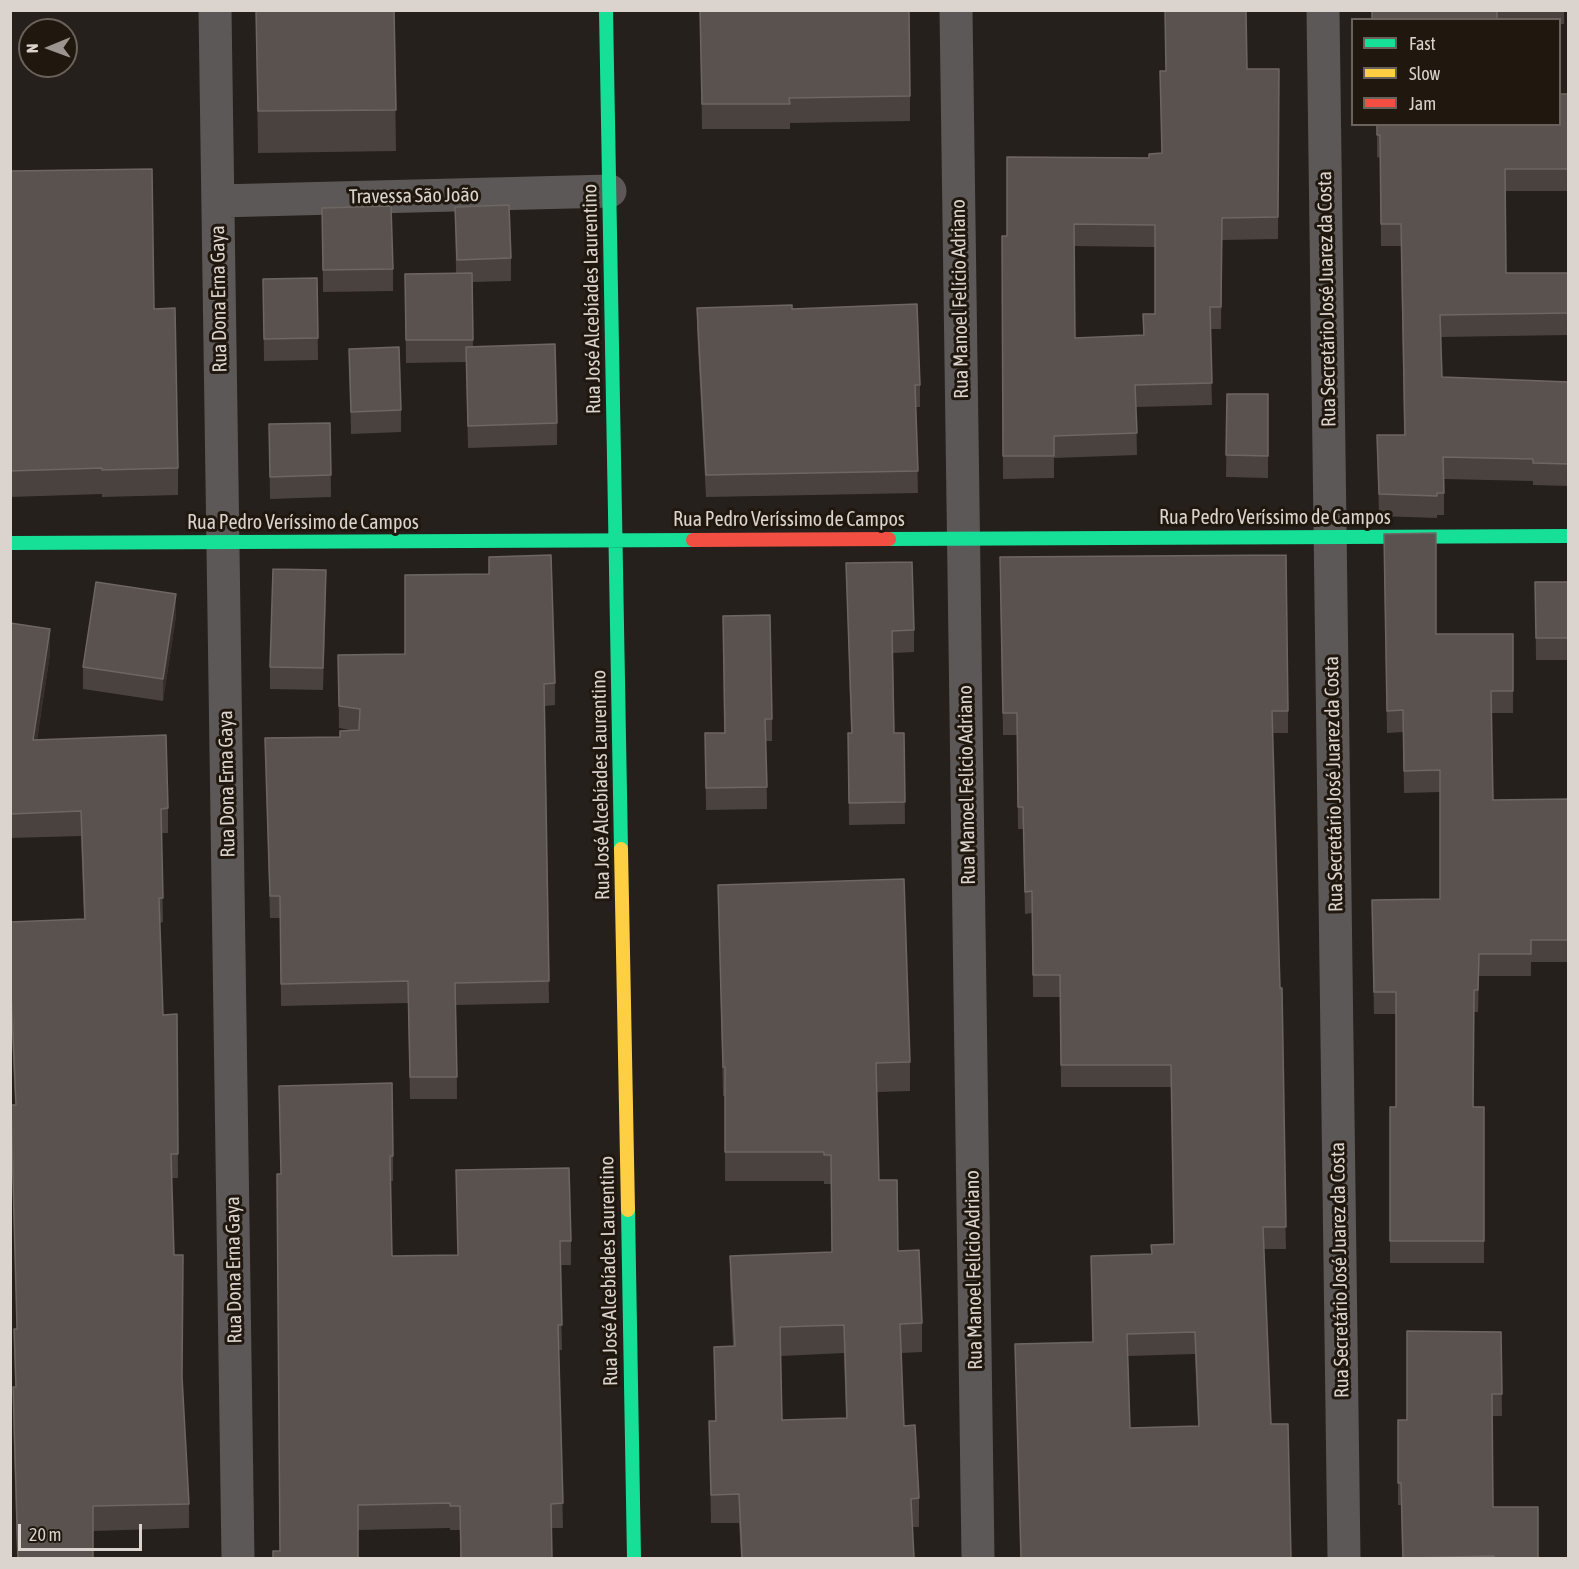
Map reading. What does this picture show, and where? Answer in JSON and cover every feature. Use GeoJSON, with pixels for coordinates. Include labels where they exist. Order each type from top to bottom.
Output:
{"type":"FeatureCollection","features":[{"type":"Feature","properties":{"kind":"street","name":"Rua Dona Erna Gaya"},"geometry":{"type":"LineString","coordinates":[[215,10],[238,1558]]}},
{"type":"Feature","properties":{"kind":"street","name":"Rua José Alcebíades Laurentino"},"geometry":{"type":"LineString","coordinates":[[606,10],[634,1558]]}},
{"type":"Feature","properties":{"kind":"street","name":"Rua Manoel Felício Adriano"},"geometry":{"type":"LineString","coordinates":[[957,10],[978,1558]]}},
{"type":"Feature","properties":{"kind":"street","name":"Rua Secretário José Juarez da Costa"},"geometry":{"type":"LineString","coordinates":[[1323,10],[1344,1558]]}},
{"type":"Feature","properties":{"kind":"street","name":"Travessa São João"},"geometry":{"type":"LineString","coordinates":[[218,201],[610,191]]}},
{"type":"Feature","properties":{"kind":"street","name":"Rua Pedro Veríssimo de Campos"},"geometry":{"type":"LineString","coordinates":[[10,543],[1569,536]]}},
{"type":"Feature","properties":{"kind":"building"},"geometry":{"type":"Polygon","coordinates":[[[256,10],[394,10],[396,110],[258,111],[256,10]]]}},
{"type":"Feature","properties":{"kind":"building"},"geometry":{"type":"Polygon","coordinates":[[[700,10],[909,10],[910,96],[789,98],[790,104],[702,104],[700,10]]]}},
{"type":"Feature","properties":{"kind":"building"},"geometry":{"type":"Polygon","coordinates":[[[1165,10],[1246,10],[1247,69],[1279,69],[1278,217],[1222,218],[1221,307],[1210,307],[1212,383],[1135,385],[1137,433],[1054,436],[1054,456],[1003,456],[1002,236],[1007,236],[1007,157],[1149,158],[1149,154],[1162,153],[1160,71],[1166,71],[1165,10]],[[1074,224],[1075,338],[1144,335],[1143,314],[1155,314],[1155,225],[1074,224]]]}},
{"type":"Feature","properties":{"kind":"building"},"geometry":{"type":"Polygon","coordinates":[[[1372,10],[1497,10],[1497,18],[1372,18],[1372,10]]]}},
{"type":"Feature","properties":{"kind":"building"},"geometry":{"type":"Polygon","coordinates":[[[1561,94],[1569,94],[1569,169],[1505,169],[1506,273],[1569,273],[1569,313],[1440,315],[1442,377],[1569,382],[1569,464],[1533,463],[1533,459],[1443,457],[1444,493],[1437,493],[1437,496],[1379,494],[1377,435],[1405,435],[1401,224],[1381,224],[1380,135],[1377,135],[1377,126],[1561,126],[1561,94]]]}},
{"type":"Feature","properties":{"kind":"building"},"geometry":{"type":"Polygon","coordinates":[[[152,169],[154,309],[175,308],[178,468],[10,471],[10,171],[152,169]]]}},
{"type":"Feature","properties":{"kind":"building"},"geometry":{"type":"Polygon","coordinates":[[[509,205],[511,258],[457,260],[455,207],[509,205]]]}},
{"type":"Feature","properties":{"kind":"building"},"geometry":{"type":"Polygon","coordinates":[[[391,206],[393,269],[323,270],[322,208],[391,206]]]}},
{"type":"Feature","properties":{"kind":"building"},"geometry":{"type":"Polygon","coordinates":[[[472,273],[473,340],[406,340],[405,274],[472,273]]]}},
{"type":"Feature","properties":{"kind":"building"},"geometry":{"type":"Polygon","coordinates":[[[317,278],[318,338],[264,339],[263,279],[317,278]]]}},
{"type":"Feature","properties":{"kind":"building"},"geometry":{"type":"Polygon","coordinates":[[[917,304],[920,385],[915,385],[918,471],[706,475],[697,308],[792,305],[792,309],[917,304]]]}},
{"type":"Feature","properties":{"kind":"building"},"geometry":{"type":"Polygon","coordinates":[[[555,344],[557,423],[468,426],[466,347],[555,344]]]}},
{"type":"Feature","properties":{"kind":"building"},"geometry":{"type":"Polygon","coordinates":[[[399,347],[401,410],[351,412],[349,349],[399,347]]]}},
{"type":"Feature","properties":{"kind":"building"},"geometry":{"type":"Polygon","coordinates":[[[1227,394],[1268,394],[1268,456],[1226,455],[1227,394]]]}},
{"type":"Feature","properties":{"kind":"building"},"geometry":{"type":"Polygon","coordinates":[[[330,423],[331,475],[270,477],[269,424],[330,423]]]}},
{"type":"Feature","properties":{"kind":"building"},"geometry":{"type":"Polygon","coordinates":[[[1436,533],[1436,634],[1513,634],[1513,691],[1491,691],[1493,800],[1569,799],[1569,940],[1531,940],[1531,954],[1479,954],[1478,990],[1474,990],[1473,1107],[1484,1107],[1484,1241],[1390,1241],[1390,1107],[1396,1107],[1396,992],[1374,992],[1372,900],[1440,899],[1440,770],[1404,771],[1403,710],[1387,711],[1384,534],[1436,533]]]}},
{"type":"Feature","properties":{"kind":"building"},"geometry":{"type":"Polygon","coordinates":[[[551,555],[555,683],[544,684],[549,981],[455,983],[457,1077],[410,1077],[408,981],[281,984],[280,896],[270,896],[265,738],[340,737],[340,731],[359,730],[360,709],[339,706],[338,655],[405,654],[405,575],[489,574],[489,557],[551,555]]]}},
{"type":"Feature","properties":{"kind":"building"},"geometry":{"type":"Polygon","coordinates":[[[1286,555],[1288,711],[1272,711],[1280,988],[1282,988],[1286,1227],[1263,1227],[1271,1424],[1288,1424],[1291,1558],[1021,1558],[1015,1344],[1093,1342],[1091,1256],[1152,1254],[1151,1245],[1174,1244],[1171,1065],[1061,1065],[1060,975],[1033,975],[1032,891],[1025,892],[1023,807],[1018,807],[1017,713],[1003,713],[1000,557],[1286,555]],[[1195,1332],[1127,1334],[1130,1428],[1199,1426],[1195,1332]]]}},
{"type":"Feature","properties":{"kind":"building"},"geometry":{"type":"Polygon","coordinates":[[[912,562],[914,630],[892,631],[894,733],[904,733],[905,802],[849,803],[848,733],[852,733],[846,563],[912,562]]]}},
{"type":"Feature","properties":{"kind":"building"},"geometry":{"type":"Polygon","coordinates":[[[273,569],[326,570],[323,668],[270,667],[273,569]]]}},
{"type":"Feature","properties":{"kind":"building"},"geometry":{"type":"Polygon","coordinates":[[[96,582],[176,594],[163,679],[83,667],[96,582]]]}},
{"type":"Feature","properties":{"kind":"building"},"geometry":{"type":"Polygon","coordinates":[[[1535,582],[1569,582],[1569,638],[1536,638],[1535,582]]]}},
{"type":"Feature","properties":{"kind":"building"},"geometry":{"type":"Polygon","coordinates":[[[770,615],[772,719],[765,719],[767,787],[706,788],[705,733],[725,733],[723,616],[770,615]]]}},
{"type":"Feature","properties":{"kind":"building"},"geometry":{"type":"Polygon","coordinates":[[[10,623],[50,629],[33,740],[166,735],[168,808],[161,809],[163,898],[159,898],[163,1015],[177,1014],[178,1154],[171,1154],[174,1255],[183,1255],[182,1377],[189,1504],[93,1506],[93,1558],[18,1558],[13,1387],[16,1387],[14,1329],[17,1329],[11,1105],[16,1105],[10,922],[85,919],[81,811],[10,814],[10,623]]]}},
{"type":"Feature","properties":{"kind":"building"},"geometry":{"type":"Polygon","coordinates":[[[904,879],[910,1062],[876,1063],[879,1180],[897,1180],[898,1251],[919,1250],[922,1323],[900,1324],[904,1426],[915,1425],[919,1498],[911,1499],[914,1558],[742,1558],[739,1494],[711,1495],[709,1421],[716,1421],[714,1347],[735,1346],[730,1256],[832,1252],[831,1155],[824,1155],[824,1152],[725,1152],[725,1067],[723,1067],[718,885],[904,879]],[[844,1325],[780,1327],[782,1420],[847,1418],[844,1325]]]}},
{"type":"Feature","properties":{"kind":"building"},"geometry":{"type":"Polygon","coordinates":[[[392,1083],[393,1156],[390,1156],[392,1256],[458,1255],[456,1170],[569,1168],[571,1241],[560,1241],[562,1325],[558,1325],[563,1503],[551,1504],[552,1558],[461,1558],[460,1506],[450,1506],[450,1503],[358,1505],[358,1558],[273,1558],[273,1551],[280,1551],[277,1174],[281,1174],[279,1086],[392,1083]]]}},
{"type":"Feature","properties":{"kind":"building"},"geometry":{"type":"Polygon","coordinates":[[[1407,1331],[1501,1332],[1502,1394],[1492,1394],[1493,1507],[1538,1507],[1538,1558],[1494,1558],[1494,1556],[1403,1558],[1401,1483],[1398,1483],[1398,1420],[1407,1420],[1407,1331]]]}},
{"type":"Feature","properties":{"kind":"traffic: fast"},"geometry":{"type":"LineString","coordinates":[[606,10],[621,849]]}},
{"type":"Feature","properties":{"kind":"traffic: fast"},"geometry":{"type":"LineString","coordinates":[[889,539],[1568,536]]}},
{"type":"Feature","properties":{"kind":"traffic: fast"},"geometry":{"type":"LineString","coordinates":[[10,543],[693,540]]}},
{"type":"Feature","properties":{"kind":"traffic: fast"},"geometry":{"type":"LineString","coordinates":[[628,1210],[634,1558]]}},
{"type":"Feature","properties":{"kind":"traffic: slow"},"geometry":{"type":"LineString","coordinates":[[621,849],[628,1210]]}},
{"type":"Feature","properties":{"kind":"traffic: jam"},"geometry":{"type":"LineString","coordinates":[[693,540],[889,539]]}}]}
